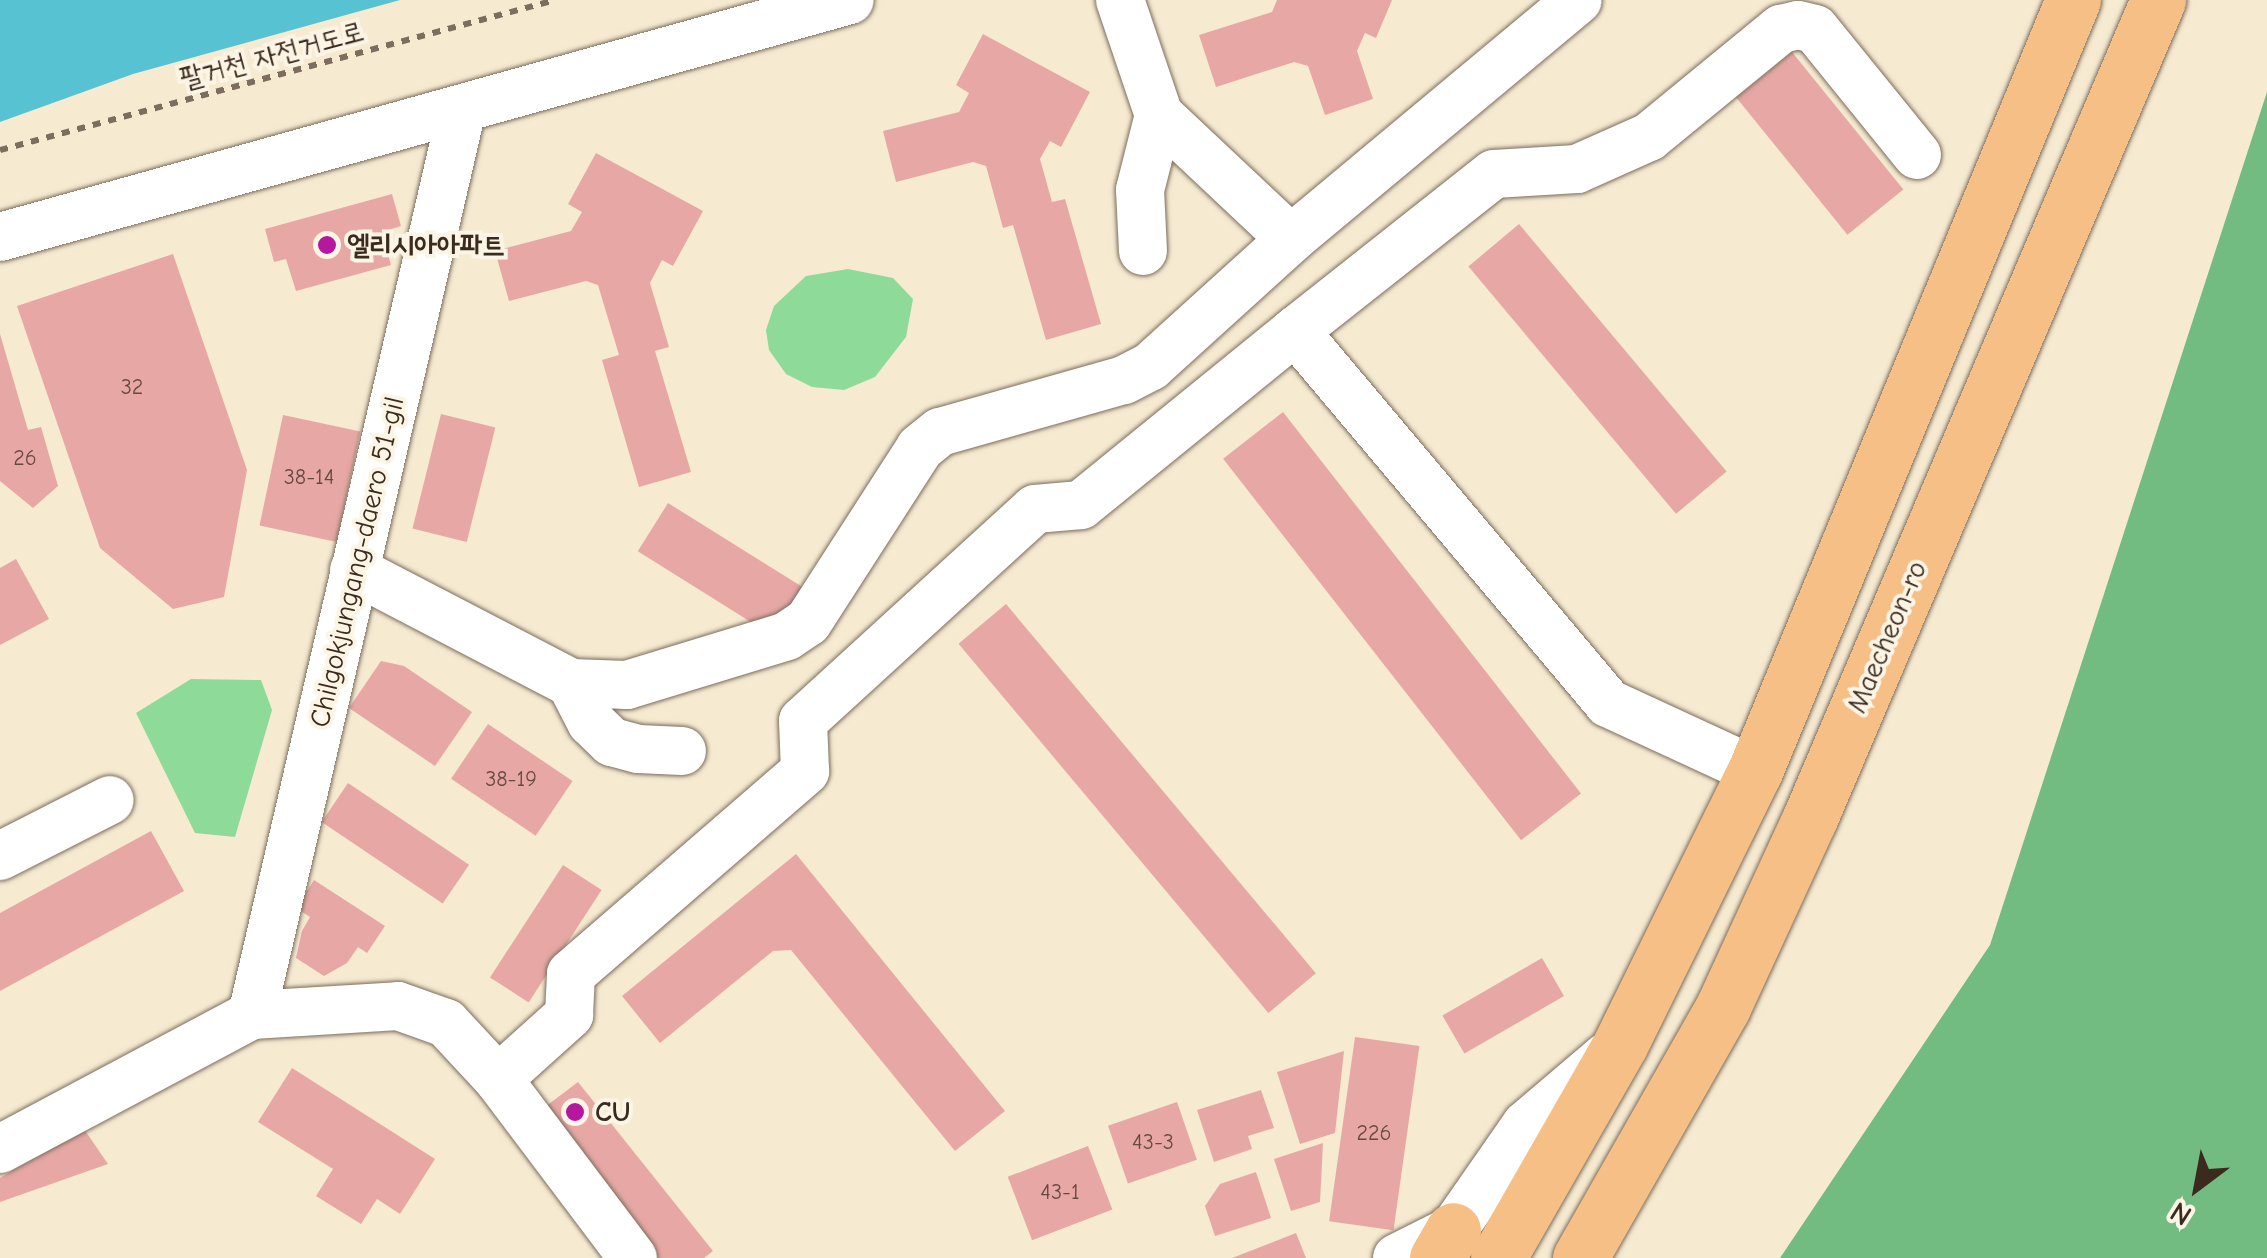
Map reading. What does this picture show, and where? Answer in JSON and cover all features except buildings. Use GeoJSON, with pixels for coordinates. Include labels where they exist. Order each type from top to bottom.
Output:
{"type":"FeatureCollection","features":[{"type":"Feature","properties":{"kind":"main road"},"geometry":{"type":"LineString","coordinates":[[1462,1249],[1620,1045],[1755,771],[2073,0]]}},
{"type":"Feature","properties":{"kind":"main road","name":"Maecheon-ro"},"geometry":{"type":"LineString","coordinates":[[1580,1258],[1723,1007],[1810,818],[2158,0]]}},
{"type":"Feature","properties":{"kind":"street"},"geometry":{"type":"LineString","coordinates":[[0,237],[850,0]]}},
{"type":"Feature","properties":{"kind":"street"},"geometry":{"type":"LineString","coordinates":[[1120,0],[1159,115],[1290,239]]}},
{"type":"Feature","properties":{"kind":"street"},"geometry":{"type":"LineString","coordinates":[[354,570],[571,683],[627,686],[787,636],[808,622],[920,448],[940,432],[1124,380],[1152,366],[1290,239],[1578,0]]}},
{"type":"Feature","properties":{"kind":"street"},"geometry":{"type":"LineString","coordinates":[[498,1078],[568,1015],[571,974],[805,771],[803,721],[1034,509],[1080,505],[1494,174],[1577,168],[1649,137],[1781,29],[1798,25],[1815,30],[1917,154]]}},
{"type":"Feature","properties":{"kind":"street","name":"Chilgokjungang-daero 51-gil"},"geometry":{"type":"LineString","coordinates":[[252,1015],[462,108]]}},
{"type":"Feature","properties":{"kind":"street"},"geometry":{"type":"LineString","coordinates":[[1143,251],[1140,190],[1159,115]]}},
{"type":"Feature","properties":{"kind":"street"},"geometry":{"type":"LineString","coordinates":[[1296,331],[1608,703],[1755,771]]}},
{"type":"Feature","properties":{"kind":"street"},"geometry":{"type":"LineString","coordinates":[[571,683],[590,722],[612,742],[638,749],[682,751]]}},
{"type":"Feature","properties":{"kind":"street"},"geometry":{"type":"LineString","coordinates":[[0,856],[110,800]]}},
{"type":"Feature","properties":{"kind":"street"},"geometry":{"type":"LineString","coordinates":[[0,1149],[252,1015],[398,1006],[446,1023],[498,1078],[633,1258]]}},
{"type":"Feature","properties":{"kind":"street"},"geometry":{"type":"LineString","coordinates":[[1397,1258],[1462,1249]]}},
{"type":"Feature","properties":{"kind":"path","name":"팔거천 자전거도로"},"geometry":{"type":"LineString","coordinates":[[0,150],[555,0]]}},
{"type":"Feature","properties":{"kind":"green space"},"geometry":{"type":"Polygon","coordinates":[[[2267,92],[2267,1258],[1780,1258],[1990,945],[2267,92]]]}},
{"type":"Feature","properties":{"kind":"green space"},"geometry":{"type":"Polygon","coordinates":[[[848,269],[893,278],[913,299],[906,337],[875,377],[844,390],[812,387],[786,374],[769,350],[766,330],[774,306],[806,276],[848,269]]]}},
{"type":"Feature","properties":{"kind":"green space"},"geometry":{"type":"Polygon","coordinates":[[[191,679],[261,680],[272,710],[235,837],[195,833],[136,713],[191,679]]]}},
{"type":"Feature","properties":{"kind":"water"},"geometry":{"type":"Polygon","coordinates":[[[0,0],[400,0],[133,74],[0,122],[0,0]]]}},
{"type":"Feature","properties":{"kind":"place","name":"엘리시아아파트"},"geometry":{"type":"Point","coordinates":[327,245]}},
{"type":"Feature","properties":{"kind":"place","name":"CU"},"geometry":{"type":"Point","coordinates":[575,1112]}}]}
